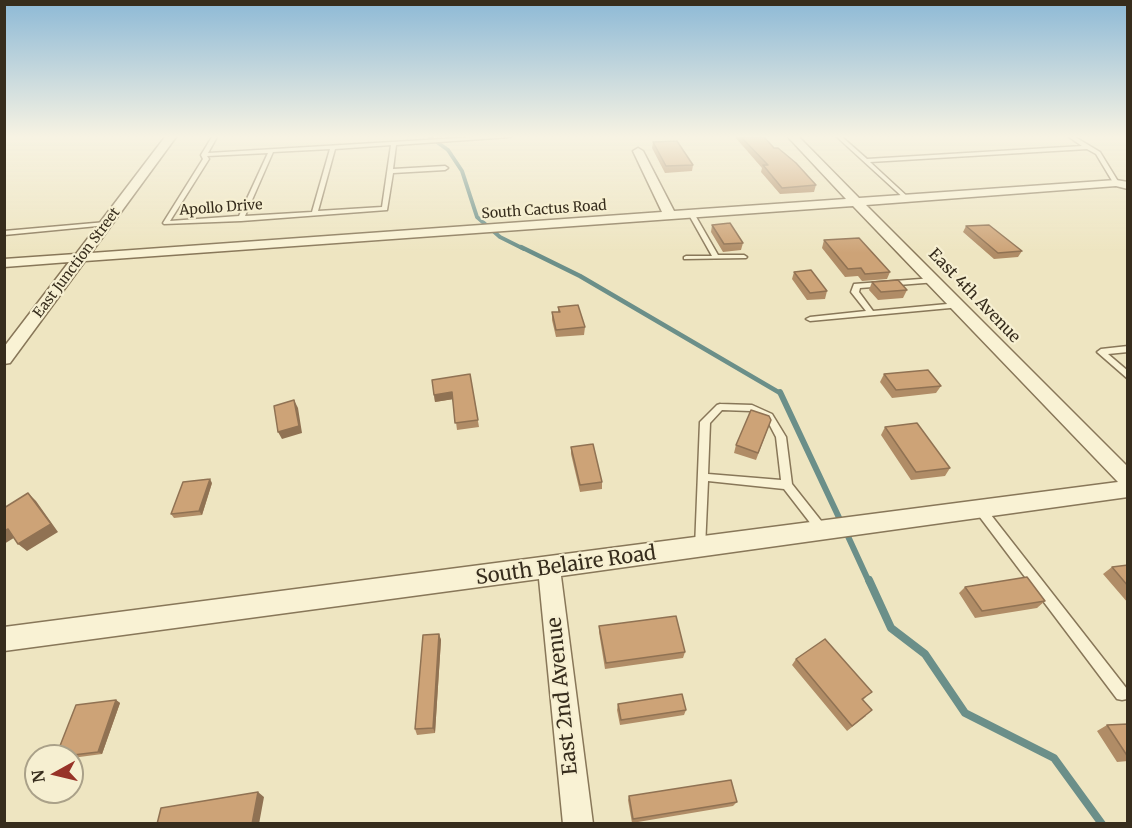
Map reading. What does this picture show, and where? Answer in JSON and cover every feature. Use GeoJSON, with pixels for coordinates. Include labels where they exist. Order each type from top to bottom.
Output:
{"type":"FeatureCollection","features":[{"type":"Feature","properties":{"kind":"street","name":"East Junction Street"},"geometry":{"type":"LineString","coordinates":[[4,359],[142,176]]}},
{"type":"Feature","properties":{"kind":"street"},"geometry":{"type":"LineString","coordinates":[[650,176],[670,216]]}},
{"type":"Feature","properties":{"kind":"street","name":"East 4th Avenue"},"geometry":{"type":"LineString","coordinates":[[831,176],[1128,480]]}},
{"type":"Feature","properties":{"kind":"street","name":"South Cactus Road"},"geometry":{"type":"LineString","coordinates":[[4,264],[1122,184]]}},
{"type":"Feature","properties":{"kind":"street","name":"South Belaire Road"},"geometry":{"type":"LineString","coordinates":[[4,639],[700,548],[1128,489]]}},
{"type":"Feature","properties":{"kind":"street","name":"East 2nd Avenue"},"geometry":{"type":"LineString","coordinates":[[549,568],[578,824]]}},
{"type":"Feature","properties":{"kind":"lane","name":"Apollo Drive"},"geometry":{"type":"LineString","coordinates":[[196,176],[166,223],[385,209],[389,176]]}},
{"type":"Feature","properties":{"kind":"lane"},"geometry":{"type":"LineString","coordinates":[[241,219],[260,176]]}},
{"type":"Feature","properties":{"kind":"lane"},"geometry":{"type":"LineString","coordinates":[[314,214],[325,176]]}},
{"type":"Feature","properties":{"kind":"lane"},"geometry":{"type":"LineString","coordinates":[[882,176],[907,199]]}},
{"type":"Feature","properties":{"kind":"lane"},"geometry":{"type":"LineString","coordinates":[[692,215],[715,255],[720,258],[744,256]]}},
{"type":"Feature","properties":{"kind":"lane"},"geometry":{"type":"LineString","coordinates":[[4,233],[106,224]]}},
{"type":"Feature","properties":{"kind":"lane"},"geometry":{"type":"LineString","coordinates":[[686,258],[715,255]]}},
{"type":"Feature","properties":{"kind":"lane"},"geometry":{"type":"LineString","coordinates":[[871,313],[855,292],[857,286],[934,280]]}},
{"type":"Feature","properties":{"kind":"lane"},"geometry":{"type":"LineString","coordinates":[[810,319],[958,305]]}},
{"type":"Feature","properties":{"kind":"lane"},"geometry":{"type":"LineString","coordinates":[[1128,349],[1101,352],[1128,376]]}},
{"type":"Feature","properties":{"kind":"lane"},"geometry":{"type":"LineString","coordinates":[[700,548],[705,422],[720,407],[752,408],[770,416],[781,437],[787,485],[822,531]]}},
{"type":"Feature","properties":{"kind":"lane"},"geometry":{"type":"LineString","coordinates":[[702,477],[787,485]]}},
{"type":"Feature","properties":{"kind":"lane"},"geometry":{"type":"LineString","coordinates":[[980,509],[1122,694]]}},
{"type":"Feature","properties":{"kind":"building"},"geometry":{"type":"Polygon","coordinates":[[[772,176],[807,176],[816,185],[782,188],[772,176]]]}},
{"type":"Feature","properties":{"kind":"building"},"geometry":{"type":"Polygon","coordinates":[[[730,223],[743,243],[724,244],[712,225],[730,223]]]}},
{"type":"Feature","properties":{"kind":"building"},"geometry":{"type":"Polygon","coordinates":[[[989,225],[1022,251],[998,253],[966,226],[989,225]]]}},
{"type":"Feature","properties":{"kind":"building"},"geometry":{"type":"Polygon","coordinates":[[[859,238],[890,272],[865,274],[861,268],[848,269],[824,240],[859,238]]]}},
{"type":"Feature","properties":{"kind":"building"},"geometry":{"type":"Polygon","coordinates":[[[811,270],[827,291],[810,293],[794,272],[811,270]]]}},
{"type":"Feature","properties":{"kind":"building"},"geometry":{"type":"Polygon","coordinates":[[[898,280],[907,290],[881,292],[872,282],[898,280]]]}},
{"type":"Feature","properties":{"kind":"building"},"geometry":{"type":"Polygon","coordinates":[[[578,305],[585,327],[556,330],[552,312],[560,312],[558,307],[578,305]]]}},
{"type":"Feature","properties":{"kind":"building"},"geometry":{"type":"Polygon","coordinates":[[[928,370],[941,386],[896,390],[884,374],[928,370]]]}},
{"type":"Feature","properties":{"kind":"building"},"geometry":{"type":"Polygon","coordinates":[[[470,374],[478,420],[455,423],[452,392],[434,395],[432,380],[470,374]]]}},
{"type":"Feature","properties":{"kind":"building"},"geometry":{"type":"Polygon","coordinates":[[[294,400],[299,426],[278,432],[274,406],[294,400]]]}},
{"type":"Feature","properties":{"kind":"building"},"geometry":{"type":"Polygon","coordinates":[[[751,410],[769,416],[771,420],[758,453],[736,445],[751,410]]]}},
{"type":"Feature","properties":{"kind":"building"},"geometry":{"type":"Polygon","coordinates":[[[917,423],[950,468],[916,472],[885,427],[917,423]]]}},
{"type":"Feature","properties":{"kind":"building"},"geometry":{"type":"Polygon","coordinates":[[[593,444],[602,482],[580,485],[571,447],[593,444]]]}},
{"type":"Feature","properties":{"kind":"building"},"geometry":{"type":"Polygon","coordinates":[[[210,479],[199,511],[171,514],[183,482],[210,479]]]}},
{"type":"Feature","properties":{"kind":"building"},"geometry":{"type":"Polygon","coordinates":[[[28,493],[51,524],[18,544],[8,529],[4,531],[4,508],[28,493]]]}},
{"type":"Feature","properties":{"kind":"building"},"geometry":{"type":"Polygon","coordinates":[[[1128,565],[1128,586],[1112,567],[1128,565]]]}},
{"type":"Feature","properties":{"kind":"building"},"geometry":{"type":"Polygon","coordinates":[[[1027,577],[1045,601],[982,611],[965,587],[1027,577]]]}},
{"type":"Feature","properties":{"kind":"building"},"geometry":{"type":"Polygon","coordinates":[[[676,616],[685,652],[606,663],[599,626],[676,616]]]}},
{"type":"Feature","properties":{"kind":"building"},"geometry":{"type":"Polygon","coordinates":[[[439,634],[433,728],[415,729],[423,635],[439,634]]]}},
{"type":"Feature","properties":{"kind":"building"},"geometry":{"type":"Polygon","coordinates":[[[825,639],[872,692],[862,699],[872,710],[852,726],[796,659],[825,639]]]}},
{"type":"Feature","properties":{"kind":"building"},"geometry":{"type":"Polygon","coordinates":[[[682,694],[686,710],[621,720],[618,704],[682,694]]]}},
{"type":"Feature","properties":{"kind":"building"},"geometry":{"type":"Polygon","coordinates":[[[116,700],[98,752],[84,754],[84,744],[61,744],[76,705],[116,700]]]}},
{"type":"Feature","properties":{"kind":"building"},"geometry":{"type":"Polygon","coordinates":[[[1128,724],[1128,757],[1107,725],[1128,724]]]}},
{"type":"Feature","properties":{"kind":"building"},"geometry":{"type":"Polygon","coordinates":[[[731,780],[737,802],[633,819],[629,796],[731,780]]]}},
{"type":"Feature","properties":{"kind":"building"},"geometry":{"type":"Polygon","coordinates":[[[258,792],[252,824],[157,824],[161,808],[258,792]]]}},
{"type":"Feature","properties":{"kind":"waterway"},"geometry":{"type":"LineString","coordinates":[[464,176],[477,217],[500,237],[524,249]]}},
{"type":"Feature","properties":{"kind":"waterway"},"geometry":{"type":"LineString","coordinates":[[521,247],[580,276],[780,393]]}},
{"type":"Feature","properties":{"kind":"waterway"},"geometry":{"type":"LineString","coordinates":[[780,392],[842,524]]}},
{"type":"Feature","properties":{"kind":"waterway"},"geometry":{"type":"LineString","coordinates":[[846,532],[869,582]]}},
{"type":"Feature","properties":{"kind":"waterway"},"geometry":{"type":"LineString","coordinates":[[869,580],[891,628],[925,654],[965,713],[1054,758],[1102,824]]}}]}
